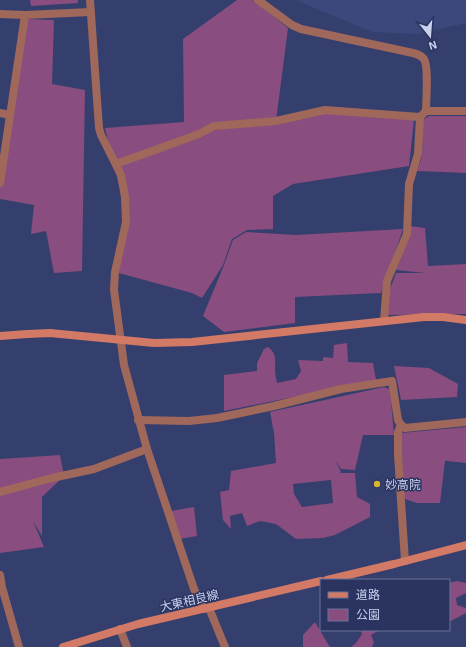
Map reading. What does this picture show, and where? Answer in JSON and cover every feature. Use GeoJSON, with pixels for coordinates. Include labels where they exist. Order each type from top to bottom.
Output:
{"type":"FeatureCollection","features":[{"type":"Feature","properties":{"kind":"street"},"geometry":{"type":"LineString","coordinates":[[90,0],[101,135],[121,175],[125,198],[126,222],[115,272],[114,290],[124,365],[147,449],[194,589],[207,608],[225,647]]}},
{"type":"Feature","properties":{"kind":"street"},"geometry":{"type":"LineString","coordinates":[[258,0],[292,25],[301,29],[413,53],[421,56],[425,61],[426,68],[423,114],[418,154],[409,184],[407,234],[387,281],[384,321]]}},
{"type":"Feature","properties":{"kind":"street"},"geometry":{"type":"LineString","coordinates":[[0,14],[24,15],[91,12]]}},
{"type":"Feature","properties":{"kind":"street"},"geometry":{"type":"LineString","coordinates":[[0,183],[3,141],[10,115],[24,15]]}},
{"type":"Feature","properties":{"kind":"street"},"geometry":{"type":"LineString","coordinates":[[116,164],[199,134],[214,126],[276,121],[325,110],[423,114],[466,111]]}},
{"type":"Feature","properties":{"kind":"street"},"geometry":{"type":"LineString","coordinates":[[0,113],[10,115]]}},
{"type":"Feature","properties":{"kind":"street"},"geometry":{"type":"LineString","coordinates":[[0,336],[50,334],[154,343],[192,342],[424,317],[443,317],[466,320]]}},
{"type":"Feature","properties":{"kind":"street"},"geometry":{"type":"LineString","coordinates":[[138,420],[189,421],[217,418],[274,406],[341,388],[392,381],[398,420],[405,428],[466,422]]}},
{"type":"Feature","properties":{"kind":"street"},"geometry":{"type":"LineString","coordinates":[[401,425],[398,432],[398,455],[405,561]]}},
{"type":"Feature","properties":{"kind":"street"},"geometry":{"type":"LineString","coordinates":[[0,492],[52,478],[94,469],[147,449]]}},
{"type":"Feature","properties":{"kind":"street"},"geometry":{"type":"LineString","coordinates":[[331,579],[466,545]]}},
{"type":"Feature","properties":{"kind":"street"},"geometry":{"type":"LineString","coordinates":[[0,575],[19,647]]}},
{"type":"Feature","properties":{"kind":"street","name":"大東相良線"},"geometry":{"type":"LineString","coordinates":[[63,647],[120,628],[320,581]]}},
{"type":"Feature","properties":{"kind":"street"},"geometry":{"type":"LineString","coordinates":[[120,628],[127,647]]}},
{"type":"Feature","properties":{"kind":"shaded area"},"geometry":{"type":"Polygon","coordinates":[[[296,0],[466,0],[466,23],[418,34],[372,32],[296,0]]]}},
{"type":"Feature","properties":{"kind":"green space"},"geometry":{"type":"Polygon","coordinates":[[[30,0],[78,0],[78,3],[31,6],[30,0]]]}},
{"type":"Feature","properties":{"kind":"green space"},"geometry":{"type":"Polygon","coordinates":[[[237,0],[253,0],[288,28],[276,121],[316,112],[414,120],[409,166],[293,184],[273,196],[273,229],[247,230],[232,239],[223,265],[202,298],[192,293],[115,272],[126,213],[105,128],[184,122],[183,39],[237,0]]]}},
{"type":"Feature","properties":{"kind":"green space"},"geometry":{"type":"Polygon","coordinates":[[[27,19],[54,20],[52,84],[85,90],[82,271],[54,273],[46,231],[31,234],[34,205],[0,199],[0,180],[27,19]]]}},
{"type":"Feature","properties":{"kind":"green space"},"geometry":{"type":"Polygon","coordinates":[[[429,116],[466,116],[466,173],[417,171],[422,157],[423,120],[429,116]]]}},
{"type":"Feature","properties":{"kind":"green space"},"geometry":{"type":"Polygon","coordinates":[[[410,226],[425,228],[428,266],[466,264],[466,314],[388,315],[389,292],[396,273],[425,273],[396,270],[409,238],[410,226]]]}},
{"type":"Feature","properties":{"kind":"green space"},"geometry":{"type":"Polygon","coordinates":[[[403,229],[381,293],[295,297],[295,323],[224,332],[203,316],[233,240],[246,232],[296,235],[403,229]]]}},
{"type":"Feature","properties":{"kind":"green space"},"geometry":{"type":"Polygon","coordinates":[[[347,343],[348,362],[373,363],[376,380],[224,411],[224,375],[257,371],[257,363],[264,349],[268,347],[274,354],[277,383],[296,379],[301,371],[298,360],[323,361],[323,357],[333,358],[334,345],[347,343]]]}},
{"type":"Feature","properties":{"kind":"green space"},"geometry":{"type":"Polygon","coordinates":[[[394,366],[429,368],[458,384],[457,397],[401,400],[394,366]]]}},
{"type":"Feature","properties":{"kind":"green space"},"geometry":{"type":"Polygon","coordinates":[[[384,387],[390,389],[394,435],[363,435],[355,470],[341,469],[335,460],[341,472],[340,473],[355,473],[357,497],[370,504],[370,517],[335,535],[323,538],[296,539],[276,524],[260,521],[247,526],[242,513],[230,516],[231,529],[223,520],[220,492],[229,490],[231,471],[276,463],[274,433],[270,412],[384,387]],[[331,480],[293,484],[294,494],[302,507],[333,503],[331,480]]]}},
{"type":"Feature","properties":{"kind":"green space"},"geometry":{"type":"Polygon","coordinates":[[[466,427],[466,463],[445,461],[440,503],[417,503],[405,499],[403,494],[401,433],[466,427]]]}},
{"type":"Feature","properties":{"kind":"green space"},"geometry":{"type":"Polygon","coordinates":[[[60,455],[64,476],[42,497],[42,536],[33,521],[44,547],[0,553],[0,459],[60,455]]]}},
{"type":"Feature","properties":{"kind":"green space"},"geometry":{"type":"Polygon","coordinates":[[[194,507],[197,536],[179,539],[171,511],[194,507]]]}},
{"type":"Feature","properties":{"kind":"green space"},"geometry":{"type":"Polygon","coordinates":[[[457,581],[466,583],[466,593],[456,598],[457,605],[466,608],[466,613],[450,621],[450,583],[457,581]]]}},
{"type":"Feature","properties":{"kind":"green space"},"geometry":{"type":"Polygon","coordinates":[[[315,622],[330,647],[303,647],[303,635],[315,622]]]}},
{"type":"Feature","properties":{"kind":"green space"},"geometry":{"type":"Polygon","coordinates":[[[361,631],[378,631],[371,635],[374,642],[372,647],[351,647],[356,643],[362,634],[361,631]]]}},
{"type":"Feature","properties":{"kind":"place","name":"妙高院"},"geometry":{"type":"Point","coordinates":[377,484]}}]}
